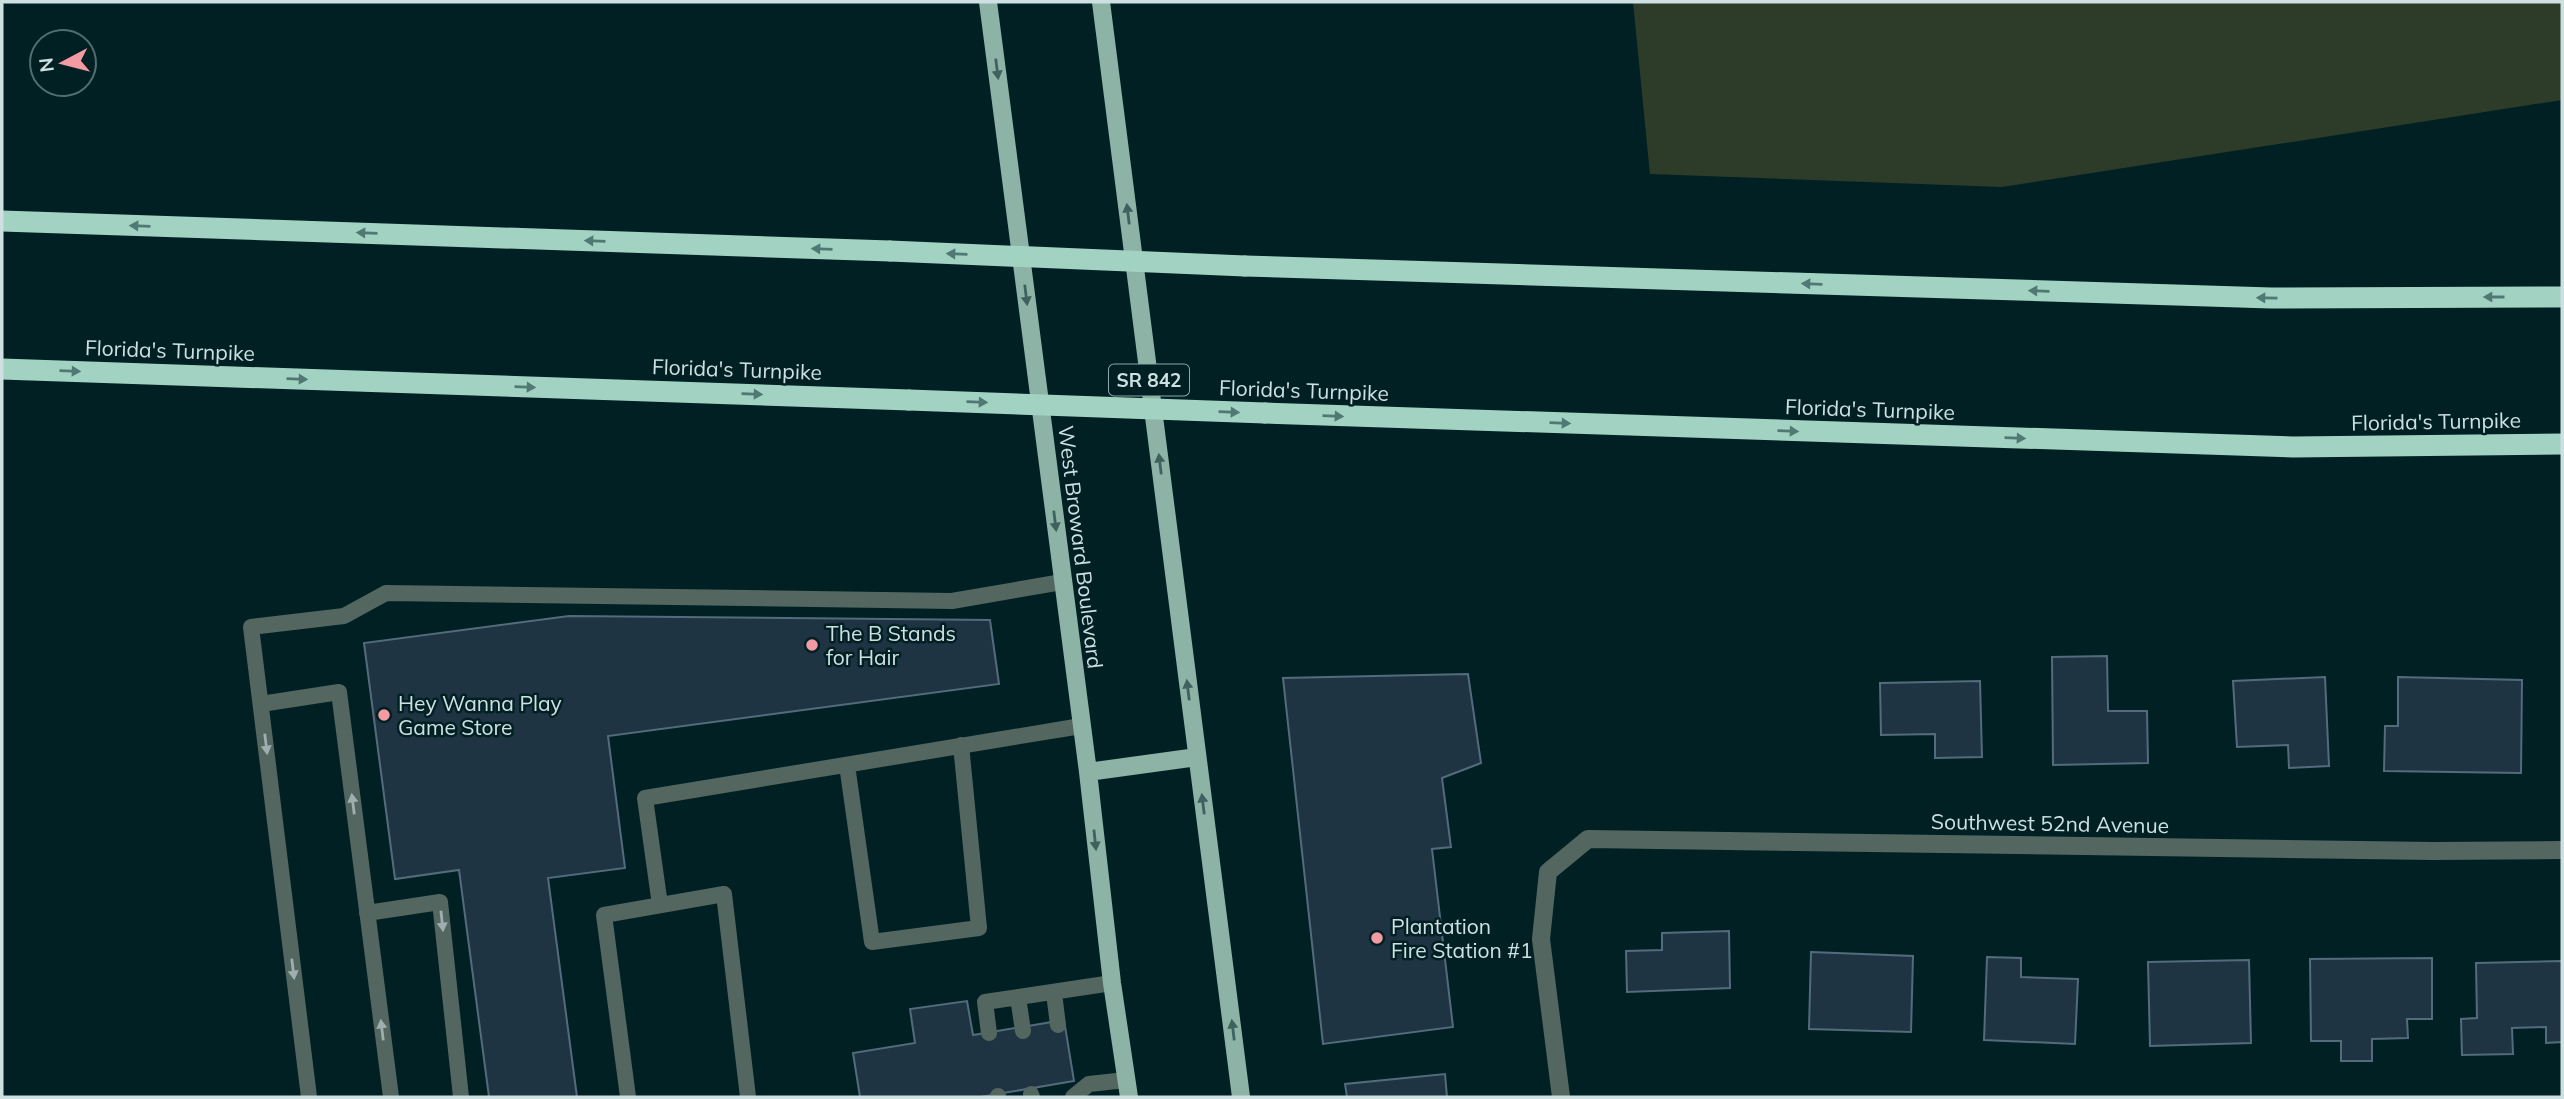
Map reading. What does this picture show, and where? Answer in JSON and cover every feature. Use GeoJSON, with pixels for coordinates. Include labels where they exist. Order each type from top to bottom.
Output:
{"type":"FeatureCollection","features":[{"type":"Feature","properties":{"kind":"highway"},"geometry":{"type":"LineString","coordinates":[[2,221],[890,251],[1245,266],[2271,299],[2562,297]]}},
{"type":"Feature","properties":{"kind":"highway","name":"Florida's Turnpike"},"geometry":{"type":"LineString","coordinates":[[2,369],[2293,447],[2562,444]]}},
{"type":"Feature","properties":{"kind":"main road","name":"West Broward Boulevard"},"geometry":{"type":"LineString","coordinates":[[988,2],[1127,1089]]}},
{"type":"Feature","properties":{"kind":"main road","name":"SR 842"},"geometry":{"type":"LineString","coordinates":[[1101,2],[1241,1097]]}},
{"type":"Feature","properties":{"kind":"main road"},"geometry":{"type":"LineString","coordinates":[[1088,772],[1197,757]]}},
{"type":"Feature","properties":{"kind":"street","name":"Southwest 52nd Avenue"},"geometry":{"type":"LineString","coordinates":[[1561,1097],[1541,939],[1548,872],[1588,839],[2433,851],[2562,850]]}},
{"type":"Feature","properties":{"kind":"lane"},"geometry":{"type":"LineString","coordinates":[[309,1097],[251,627],[344,616],[386,593],[952,601],[1062,582]]}},
{"type":"Feature","properties":{"kind":"lane"},"geometry":{"type":"LineString","coordinates":[[261,704],[339,692],[391,1097]]}},
{"type":"Feature","properties":{"kind":"lane"},"geometry":{"type":"LineString","coordinates":[[660,905],[645,798],[1081,726]]}},
{"type":"Feature","properties":{"kind":"lane"},"geometry":{"type":"LineString","coordinates":[[847,765],[872,942],[979,928],[961,745]]}},
{"type":"Feature","properties":{"kind":"lane"},"geometry":{"type":"LineString","coordinates":[[628,1097],[604,915],[724,894],[748,1097]]}},
{"type":"Feature","properties":{"kind":"lane"},"geometry":{"type":"LineString","coordinates":[[367,912],[440,902],[461,1097]]}},
{"type":"Feature","properties":{"kind":"lane"},"geometry":{"type":"LineString","coordinates":[[989,1033],[985,1002],[1112,984]]}},
{"type":"Feature","properties":{"kind":"lane"},"geometry":{"type":"LineString","coordinates":[[1054,993],[1058,1024]]}},
{"type":"Feature","properties":{"kind":"lane"},"geometry":{"type":"LineString","coordinates":[[1018,997],[1023,1031]]}},
{"type":"Feature","properties":{"kind":"lane"},"geometry":{"type":"LineString","coordinates":[[1069,1094],[1089,1084],[1127,1089]]}},
{"type":"Feature","properties":{"kind":"green space"},"geometry":{"type":"Polygon","coordinates":[[[1633,2],[2562,2],[2562,100],[2002,187],[1650,174],[1633,2]]]}},
{"type":"Feature","properties":{"kind":"building"},"geometry":{"type":"Polygon","coordinates":[[[569,616],[990,620],[999,684],[608,736],[625,868],[548,878],[577,1097],[489,1097],[459,870],[395,879],[364,643],[569,616]]]}},
{"type":"Feature","properties":{"kind":"building"},"geometry":{"type":"Polygon","coordinates":[[[2107,656],[2108,711],[2147,711],[2148,763],[2053,765],[2052,657],[2107,656]]]}},
{"type":"Feature","properties":{"kind":"building","name":"Plantation Fire Station #1"},"geometry":{"type":"Polygon","coordinates":[[[1468,674],[1481,763],[1442,778],[1451,847],[1432,849],[1453,1027],[1323,1044],[1283,678],[1468,674]]]}},
{"type":"Feature","properties":{"kind":"building"},"geometry":{"type":"Polygon","coordinates":[[[2325,677],[2329,766],[2289,768],[2288,745],[2237,747],[2233,681],[2325,677]]]}},
{"type":"Feature","properties":{"kind":"building"},"geometry":{"type":"Polygon","coordinates":[[[2398,677],[2522,680],[2521,773],[2384,771],[2385,726],[2398,726],[2398,677]]]}},
{"type":"Feature","properties":{"kind":"building"},"geometry":{"type":"Polygon","coordinates":[[[1980,681],[1982,757],[1935,758],[1935,734],[1881,735],[1880,683],[1980,681]]]}},
{"type":"Feature","properties":{"kind":"building"},"geometry":{"type":"Polygon","coordinates":[[[1729,931],[1730,988],[1627,992],[1626,951],[1662,950],[1662,933],[1729,931]]]}},
{"type":"Feature","properties":{"kind":"building"},"geometry":{"type":"Polygon","coordinates":[[[1811,952],[1913,956],[1911,1032],[1809,1029],[1811,952]]]}},
{"type":"Feature","properties":{"kind":"building"},"geometry":{"type":"Polygon","coordinates":[[[1987,957],[2021,958],[2021,977],[2078,979],[2075,1044],[1984,1040],[1987,957]]]}},
{"type":"Feature","properties":{"kind":"building"},"geometry":{"type":"Polygon","coordinates":[[[2432,958],[2432,1019],[2407,1019],[2408,1038],[2372,1039],[2372,1061],[2341,1061],[2341,1041],[2311,1041],[2310,959],[2432,958]]]}},
{"type":"Feature","properties":{"kind":"building"},"geometry":{"type":"Polygon","coordinates":[[[2249,960],[2251,1043],[2150,1046],[2148,962],[2249,960]]]}},
{"type":"Feature","properties":{"kind":"building"},"geometry":{"type":"Polygon","coordinates":[[[2562,961],[2562,1042],[2546,1043],[2546,1027],[2512,1028],[2513,1054],[2462,1055],[2461,1019],[2477,1018],[2476,963],[2562,961]]]}},
{"type":"Feature","properties":{"kind":"building"},"geometry":{"type":"Polygon","coordinates":[[[967,1001],[973,1035],[1064,1020],[1074,1081],[980,1097],[860,1097],[853,1053],[915,1043],[910,1009],[967,1001]]]}},
{"type":"Feature","properties":{"kind":"building"},"geometry":{"type":"Polygon","coordinates":[[[1445,1074],[1447,1097],[1347,1097],[1345,1084],[1445,1074]]]}},
{"type":"Feature","properties":{"kind":"place","name":"The B Stands for Hair"},"geometry":{"type":"Point","coordinates":[812,645]}},
{"type":"Feature","properties":{"kind":"place","name":"Hey Wanna Play Game Store"},"geometry":{"type":"Point","coordinates":[384,715]}},
{"type":"Feature","properties":{"kind":"place","name":"Plantation Fire Station #1"},"geometry":{"type":"Point","coordinates":[1377,938]}}]}
